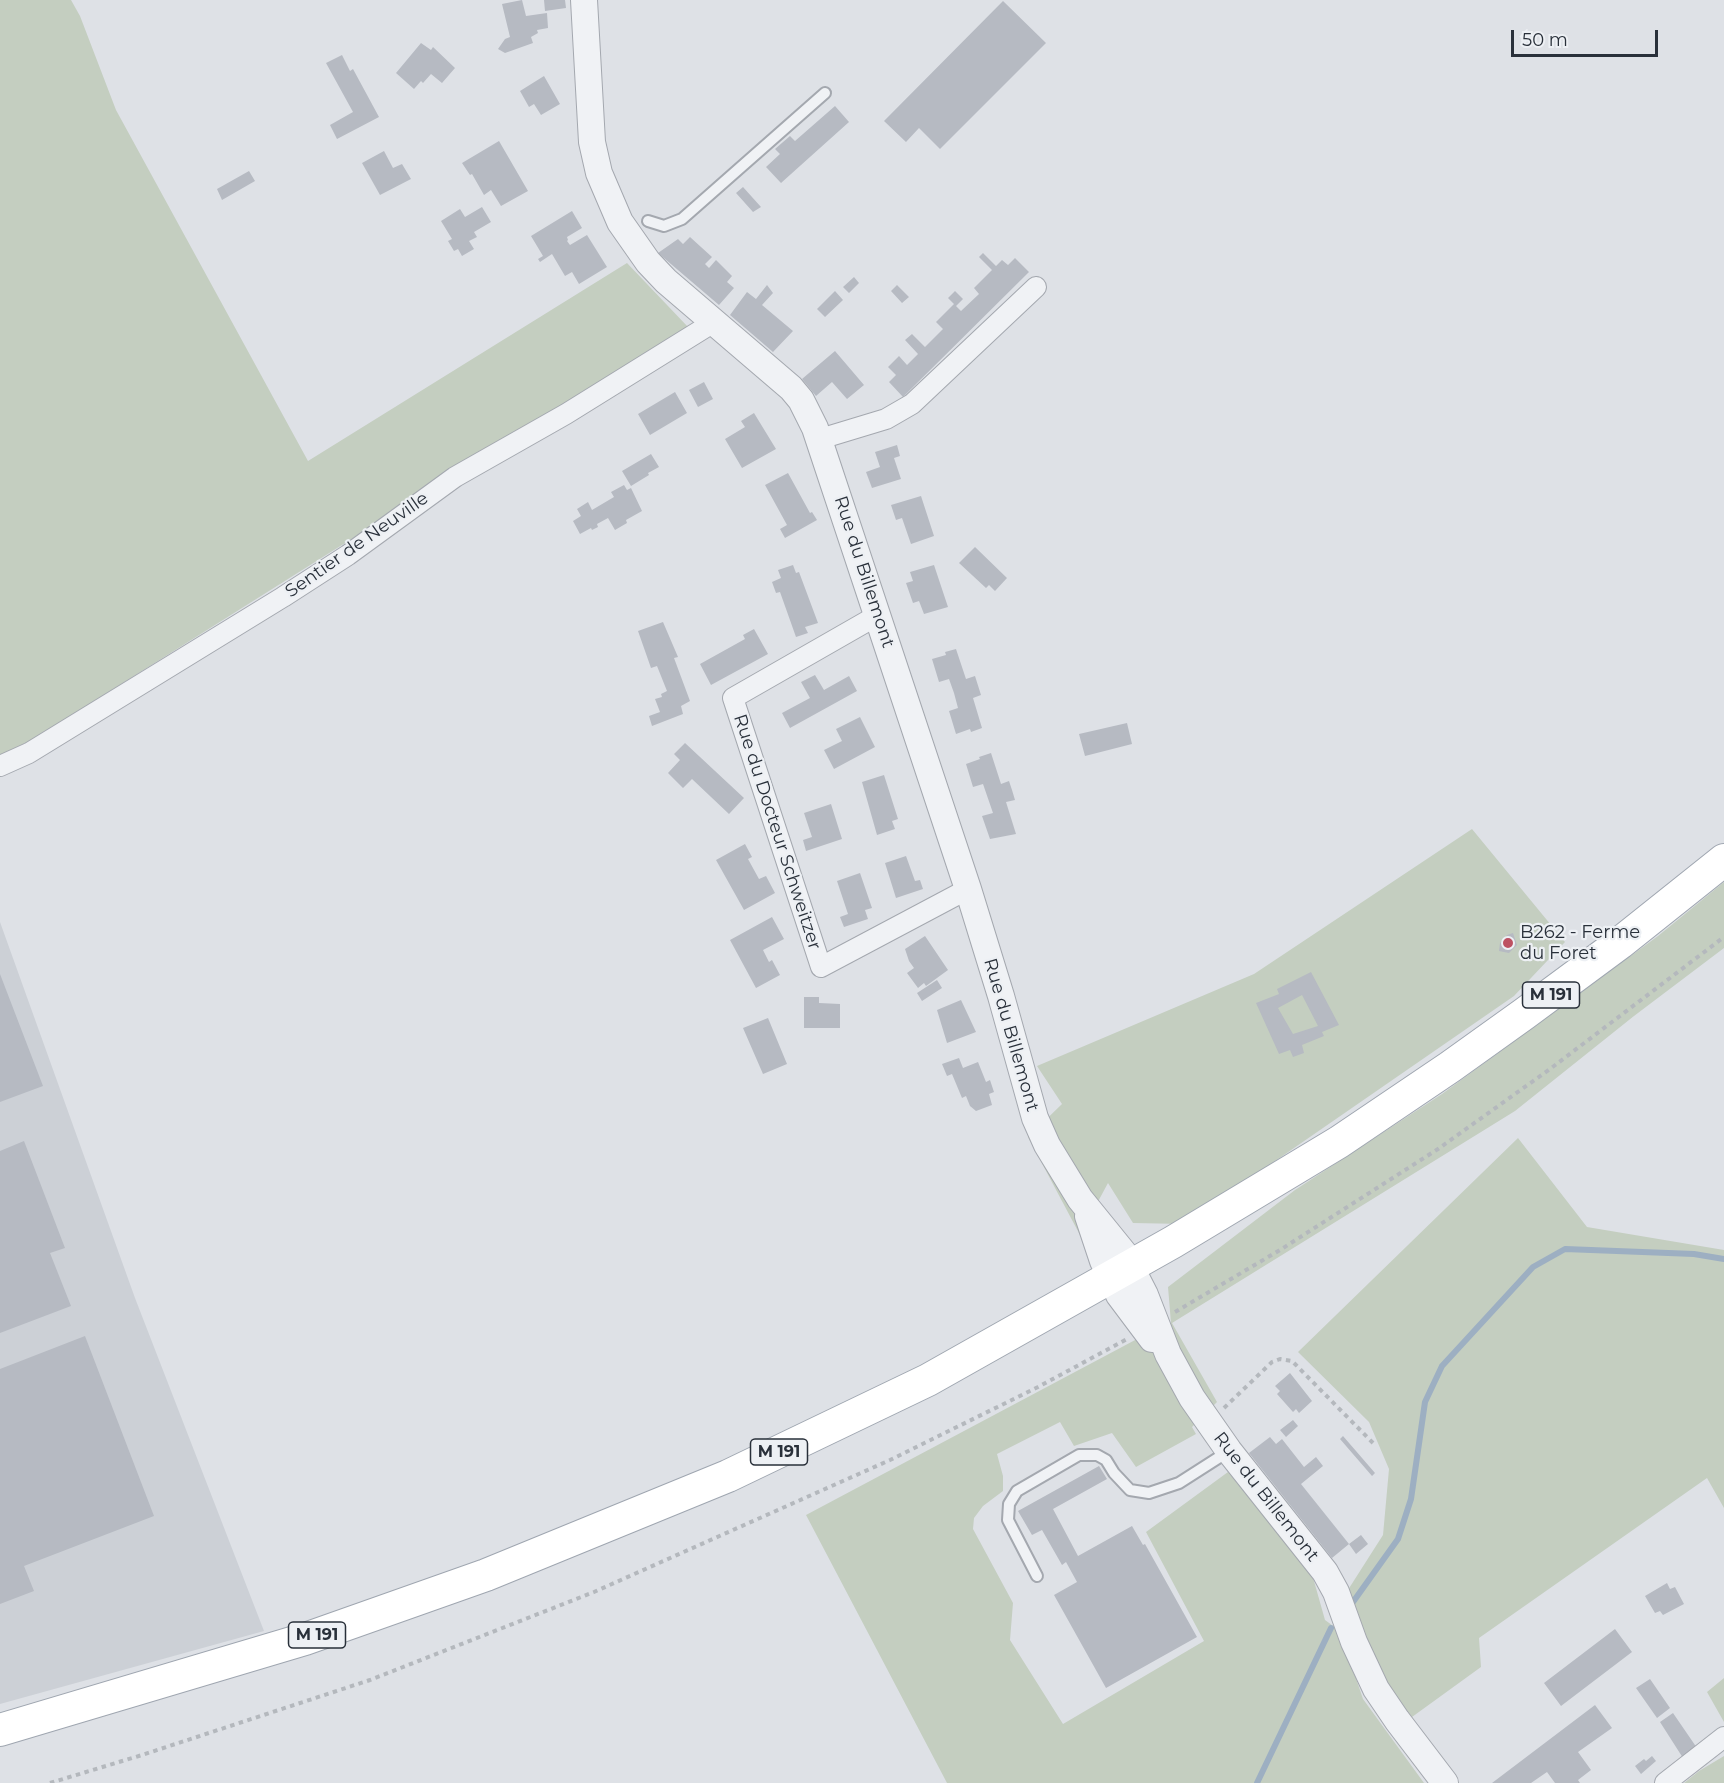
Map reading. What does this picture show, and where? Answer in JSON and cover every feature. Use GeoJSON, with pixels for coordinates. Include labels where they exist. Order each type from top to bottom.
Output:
{"type":"FeatureCollection","features":[{"type":"Feature","properties":{"kind":"main road","name":"M 191"},"geometry":{"type":"LineString","coordinates":[[0,1730],[305,1639],[486,1575],[728,1476],[928,1380],[1125,1281],[1450,1067],[1628,937],[1724,860]]}},
{"type":"Feature","properties":{"kind":"street","name":"Rue du Billemont"},"geometry":{"type":"LineString","coordinates":[[584,0],[591,142],[605,191],[627,234],[666,281],[792,388],[809,415],[820,439],[968,889],[1035,1118],[1047,1145],[1080,1199],[1116,1241],[1125,1281],[1180,1378],[1229,1451],[1325,1572],[1336,1593],[1360,1658],[1376,1689],[1396,1720],[1445,1783]]}},
{"type":"Feature","properties":{"kind":"street"},"geometry":{"type":"LineString","coordinates":[[820,439],[886,419],[912,404],[1036,287]]}},
{"type":"Feature","properties":{"kind":"street","name":"Sentier de Neuville"},"geometry":{"type":"LineString","coordinates":[[0,766],[29,753],[283,597],[348,555],[455,477],[566,414],[714,322]]}},
{"type":"Feature","properties":{"kind":"street","name":"Rue du Docteur Schweitzer"},"geometry":{"type":"LineString","coordinates":[[878,615],[733,698],[821,967],[968,889]]}},
{"type":"Feature","properties":{"kind":"street"},"geometry":{"type":"LineString","coordinates":[[1665,1783],[1724,1737]]}},
{"type":"Feature","properties":{"kind":"lane"},"geometry":{"type":"LineString","coordinates":[[648,220],[664,226],[682,219],[825,93]]}},
{"type":"Feature","properties":{"kind":"lane"},"geometry":{"type":"LineString","coordinates":[[1037,1576],[1008,1520],[1009,1504],[1017,1491],[1079,1455],[1097,1455],[1106,1460],[1114,1473],[1130,1490],[1149,1493],[1179,1484],[1229,1451]]}},
{"type":"Feature","properties":{"kind":"path"},"geometry":{"type":"LineString","coordinates":[[1209,1423],[1272,1362],[1280,1359],[1292,1361],[1373,1443]]}},
{"type":"Feature","properties":{"kind":"shaded area"},"geometry":{"type":"Polygon","coordinates":[[[0,922],[135,1298],[264,1631],[0,1704],[0,922]]]}},
{"type":"Feature","properties":{"kind":"green space"},"geometry":{"type":"Polygon","coordinates":[[[0,0],[71,0],[80,16],[116,110],[308,461],[627,263],[688,327],[15,751],[0,756],[0,0]]]}},
{"type":"Feature","properties":{"kind":"green space"},"geometry":{"type":"Polygon","coordinates":[[[1472,829],[1565,942],[1514,996],[1184,1224],[1133,1223],[1108,1183],[1080,1235],[1028,1137],[1062,1104],[1037,1066],[1254,974],[1472,829]]]}},
{"type":"Feature","properties":{"kind":"green space"},"geometry":{"type":"Polygon","coordinates":[[[1724,882],[1724,948],[1515,1111],[1172,1323],[1217,1402],[1192,1427],[1196,1434],[1136,1467],[1112,1433],[1074,1446],[1060,1422],[997,1454],[1003,1476],[1003,1491],[983,1506],[974,1518],[973,1529],[1013,1603],[1010,1640],[1063,1724],[1204,1641],[1146,1532],[1228,1472],[1312,1574],[1325,1620],[1340,1631],[1363,1699],[1424,1783],[947,1783],[806,1515],[1171,1323],[1168,1287],[1295,1190],[1442,1094],[1658,936],[1724,882]]]}},
{"type":"Feature","properties":{"kind":"green space"},"geometry":{"type":"Polygon","coordinates":[[[1518,1138],[1587,1227],[1724,1250],[1724,1508],[1707,1478],[1479,1638],[1481,1667],[1412,1717],[1380,1681],[1346,1593],[1383,1535],[1389,1469],[1369,1422],[1298,1352],[1518,1138]]]}},
{"type":"Feature","properties":{"kind":"green space"},"geometry":{"type":"Polygon","coordinates":[[[1724,1678],[1724,1722],[1707,1692],[1724,1678]]]}},
{"type":"Feature","properties":{"kind":"green space"},"geometry":{"type":"Polygon","coordinates":[[[1724,1756],[1724,1783],[1684,1783],[1699,1771],[1724,1756]]]}},
{"type":"Feature","properties":{"kind":"building"},"geometry":{"type":"Polygon","coordinates":[[[522,0],[526,16],[547,13],[548,28],[537,30],[538,33],[531,37],[533,43],[505,53],[498,49],[505,39],[510,37],[502,4],[522,0]]]}},
{"type":"Feature","properties":{"kind":"building"},"geometry":{"type":"Polygon","coordinates":[[[544,0],[565,0],[566,8],[545,11],[544,0]]]}},
{"type":"Feature","properties":{"kind":"building"},"geometry":{"type":"Polygon","coordinates":[[[1003,1],[1046,43],[940,149],[919,128],[906,142],[884,121],[1003,1]]]}},
{"type":"Feature","properties":{"kind":"building"},"geometry":{"type":"Polygon","coordinates":[[[421,43],[431,50],[433,47],[455,68],[442,83],[431,74],[414,89],[396,73],[421,43]]]}},
{"type":"Feature","properties":{"kind":"building"},"geometry":{"type":"Polygon","coordinates":[[[342,55],[350,71],[353,69],[379,117],[337,139],[330,125],[353,112],[326,63],[342,55]]]}},
{"type":"Feature","properties":{"kind":"building"},"geometry":{"type":"Polygon","coordinates":[[[544,76],[560,104],[541,115],[534,104],[529,107],[520,91],[544,76]]]}},
{"type":"Feature","properties":{"kind":"building"},"geometry":{"type":"Polygon","coordinates":[[[835,106],[849,122],[781,183],[766,167],[780,154],[775,149],[790,136],[795,141],[835,106]]]}},
{"type":"Feature","properties":{"kind":"building"},"geometry":{"type":"Polygon","coordinates":[[[499,141],[528,191],[501,206],[491,190],[484,195],[472,174],[470,175],[462,163],[499,141]]]}},
{"type":"Feature","properties":{"kind":"building"},"geometry":{"type":"Polygon","coordinates":[[[384,151],[393,168],[402,164],[411,179],[380,195],[362,163],[384,151]]]}},
{"type":"Feature","properties":{"kind":"building"},"geometry":{"type":"Polygon","coordinates":[[[249,171],[255,181],[222,200],[217,189],[249,171]]]}},
{"type":"Feature","properties":{"kind":"building"},"geometry":{"type":"Polygon","coordinates":[[[743,187],[761,207],[753,212],[736,193],[743,187]]]}},
{"type":"Feature","properties":{"kind":"building"},"geometry":{"type":"Polygon","coordinates":[[[482,207],[491,222],[474,232],[477,237],[469,241],[474,249],[462,256],[458,249],[454,251],[448,241],[452,239],[441,221],[460,209],[465,217],[482,207]]]}},
{"type":"Feature","properties":{"kind":"building"},"geometry":{"type":"Polygon","coordinates":[[[572,211],[582,228],[567,237],[567,241],[570,245],[587,235],[607,267],[579,284],[572,272],[565,276],[552,254],[540,262],[538,259],[543,256],[531,236],[572,211]]]}},
{"type":"Feature","properties":{"kind":"building"},"geometry":{"type":"Polygon","coordinates":[[[690,237],[712,257],[705,264],[709,268],[716,260],[732,276],[727,282],[734,288],[719,305],[658,253],[678,239],[683,244],[690,237]]]}},
{"type":"Feature","properties":{"kind":"building"},"geometry":{"type":"Polygon","coordinates":[[[983,253],[996,266],[1002,260],[1008,265],[1015,258],[1029,272],[903,397],[889,382],[896,375],[888,367],[899,356],[907,365],[918,354],[905,340],[912,334],[925,347],[943,329],[936,322],[954,304],[948,298],[955,291],[963,299],[956,306],[961,311],[979,294],[974,288],[992,270],[979,257],[983,253]]]}},
{"type":"Feature","properties":{"kind":"building"},"geometry":{"type":"Polygon","coordinates":[[[854,277],[859,283],[849,293],[843,287],[854,277]]]}},
{"type":"Feature","properties":{"kind":"building"},"geometry":{"type":"Polygon","coordinates":[[[767,285],[773,293],[762,305],[793,331],[773,352],[730,315],[747,292],[756,299],[767,285]]]}},
{"type":"Feature","properties":{"kind":"building"},"geometry":{"type":"Polygon","coordinates":[[[897,285],[909,297],[902,303],[891,291],[897,285]]]}},
{"type":"Feature","properties":{"kind":"building"},"geometry":{"type":"Polygon","coordinates":[[[835,291],[843,300],[825,317],[817,309],[835,291]]]}},
{"type":"Feature","properties":{"kind":"building"},"geometry":{"type":"Polygon","coordinates":[[[835,351],[864,385],[847,399],[832,382],[816,396],[802,379],[835,351]]]}},
{"type":"Feature","properties":{"kind":"building"},"geometry":{"type":"Polygon","coordinates":[[[704,382],[713,399],[698,407],[689,390],[704,382]]]}},
{"type":"Feature","properties":{"kind":"building"},"geometry":{"type":"Polygon","coordinates":[[[675,392],[687,413],[650,435],[638,414],[675,392]]]}},
{"type":"Feature","properties":{"kind":"building"},"geometry":{"type":"Polygon","coordinates":[[[754,413],[776,449],[742,468],[725,439],[745,427],[741,421],[754,413]]]}},
{"type":"Feature","properties":{"kind":"building"},"geometry":{"type":"Polygon","coordinates":[[[897,445],[900,456],[894,458],[901,479],[872,488],[866,472],[880,467],[875,452],[897,445]]]}},
{"type":"Feature","properties":{"kind":"building"},"geometry":{"type":"Polygon","coordinates":[[[651,454],[659,467],[631,486],[622,471],[651,454]]]}},
{"type":"Feature","properties":{"kind":"building"},"geometry":{"type":"Polygon","coordinates":[[[788,473],[810,513],[812,512],[817,520],[785,538],[780,529],[787,525],[765,485],[788,473]]]}},
{"type":"Feature","properties":{"kind":"building"},"geometry":{"type":"Polygon","coordinates":[[[624,485],[627,490],[631,488],[642,511],[626,520],[627,523],[615,530],[608,518],[597,524],[598,527],[580,534],[573,521],[581,516],[577,509],[588,502],[592,510],[614,497],[611,492],[624,485]]]}},
{"type":"Feature","properties":{"kind":"building"},"geometry":{"type":"Polygon","coordinates":[[[921,496],[934,536],[911,544],[902,518],[896,520],[891,505],[921,496]]]}},
{"type":"Feature","properties":{"kind":"building"},"geometry":{"type":"Polygon","coordinates":[[[975,547],[1007,578],[995,591],[989,585],[986,588],[959,563],[975,547]]]}},
{"type":"Feature","properties":{"kind":"building"},"geometry":{"type":"Polygon","coordinates":[[[793,565],[796,573],[799,572],[818,623],[805,627],[808,633],[796,637],[780,592],[776,593],[772,582],[781,578],[778,570],[793,565]]]}},
{"type":"Feature","properties":{"kind":"building"},"geometry":{"type":"Polygon","coordinates":[[[934,565],[948,607],[924,614],[919,601],[913,603],[906,583],[913,581],[910,572],[934,565]]]}},
{"type":"Feature","properties":{"kind":"building"},"geometry":{"type":"Polygon","coordinates":[[[663,622],[678,657],[674,658],[690,701],[681,706],[683,714],[652,726],[649,716],[660,712],[655,699],[662,697],[661,694],[667,691],[657,666],[651,668],[638,631],[663,622]]]}},
{"type":"Feature","properties":{"kind":"building"},"geometry":{"type":"Polygon","coordinates":[[[754,629],[768,654],[711,685],[700,664],[745,639],[743,635],[754,629]]]}},
{"type":"Feature","properties":{"kind":"building"},"geometry":{"type":"Polygon","coordinates":[[[956,649],[966,679],[975,676],[981,695],[973,698],[982,728],[956,734],[949,711],[958,708],[954,693],[949,679],[939,682],[932,659],[956,649]]]}},
{"type":"Feature","properties":{"kind":"building"},"geometry":{"type":"Polygon","coordinates":[[[815,675],[824,690],[849,676],[857,691],[790,728],[782,713],[810,698],[801,682],[815,675]]]}},
{"type":"Feature","properties":{"kind":"building"},"geometry":{"type":"Polygon","coordinates":[[[860,717],[875,747],[834,769],[824,750],[842,741],[836,729],[860,717]]]}},
{"type":"Feature","properties":{"kind":"building"},"geometry":{"type":"Polygon","coordinates":[[[1127,723],[1132,744],[1085,756],[1079,734],[1127,723]]]}},
{"type":"Feature","properties":{"kind":"building"},"geometry":{"type":"Polygon","coordinates":[[[685,743],[744,798],[729,814],[692,779],[683,788],[668,773],[680,760],[674,754],[685,743]]]}},
{"type":"Feature","properties":{"kind":"building"},"geometry":{"type":"Polygon","coordinates":[[[991,753],[1001,784],[1009,781],[1012,790],[1015,800],[1006,802],[1016,834],[990,839],[982,816],[993,813],[983,784],[973,787],[966,764],[991,753]]]}},
{"type":"Feature","properties":{"kind":"building"},"geometry":{"type":"Polygon","coordinates":[[[884,775],[898,819],[892,821],[895,829],[877,835],[862,782],[884,775]]]}},
{"type":"Feature","properties":{"kind":"building"},"geometry":{"type":"Polygon","coordinates":[[[831,804],[842,839],[806,851],[803,840],[812,837],[804,813],[831,804]]]}},
{"type":"Feature","properties":{"kind":"building"},"geometry":{"type":"Polygon","coordinates":[[[745,844],[752,857],[748,859],[759,879],[766,876],[775,893],[744,910],[716,860],[745,844]]]}},
{"type":"Feature","properties":{"kind":"building"},"geometry":{"type":"Polygon","coordinates":[[[906,856],[915,881],[920,880],[923,889],[896,898],[885,863],[906,856]]]}},
{"type":"Feature","properties":{"kind":"building"},"geometry":{"type":"Polygon","coordinates":[[[860,873],[872,908],[865,910],[868,919],[844,927],[840,917],[848,914],[837,881],[860,873]]]}},
{"type":"Feature","properties":{"kind":"building"},"geometry":{"type":"Polygon","coordinates":[[[772,917],[784,939],[763,950],[769,962],[772,960],[780,975],[756,988],[730,940],[772,917]]]}},
{"type":"Feature","properties":{"kind":"building","name":"B262 - Ferme du Foret"},"geometry":{"type":"Polygon","coordinates":[[[1513,933],[1517,945],[1509,953],[1499,951],[1500,943],[1507,935],[1513,933]]]}},
{"type":"Feature","properties":{"kind":"building"},"geometry":{"type":"Polygon","coordinates":[[[925,936],[948,970],[926,986],[924,983],[918,988],[907,973],[914,968],[905,949],[925,936]]]}},
{"type":"Feature","properties":{"kind":"building"},"geometry":{"type":"Polygon","coordinates":[[[1311,972],[1339,1025],[1322,1032],[1324,1036],[1302,1045],[1304,1053],[1293,1057],[1290,1050],[1279,1054],[1256,1003],[1279,994],[1277,989],[1311,972]],[[1302,995],[1278,1008],[1293,1034],[1318,1026],[1302,995]]]}},
{"type":"Feature","properties":{"kind":"building"},"geometry":{"type":"Polygon","coordinates":[[[0,974],[43,1086],[0,1102],[0,974]]]}},
{"type":"Feature","properties":{"kind":"building"},"geometry":{"type":"Polygon","coordinates":[[[937,980],[942,988],[922,1001],[917,993],[937,980]]]}},
{"type":"Feature","properties":{"kind":"building"},"geometry":{"type":"Polygon","coordinates":[[[804,997],[819,997],[819,1003],[840,1004],[840,1028],[804,1028],[804,997]]]}},
{"type":"Feature","properties":{"kind":"building"},"geometry":{"type":"Polygon","coordinates":[[[961,1000],[976,1032],[947,1043],[937,1010],[961,1000]]]}},
{"type":"Feature","properties":{"kind":"building"},"geometry":{"type":"Polygon","coordinates":[[[768,1018],[787,1064],[763,1074],[743,1028],[768,1018]]]}},
{"type":"Feature","properties":{"kind":"building"},"geometry":{"type":"Polygon","coordinates":[[[959,1058],[963,1068],[978,1062],[986,1082],[990,1080],[994,1092],[989,1094],[992,1105],[976,1111],[970,1106],[966,1096],[962,1098],[952,1074],[947,1076],[942,1064],[959,1058]]]}},
{"type":"Feature","properties":{"kind":"building"},"geometry":{"type":"Polygon","coordinates":[[[24,1141],[65,1248],[50,1253],[71,1306],[0,1333],[0,1151],[24,1141]]]}},
{"type":"Feature","properties":{"kind":"building"},"geometry":{"type":"Polygon","coordinates":[[[85,1336],[154,1516],[24,1566],[34,1591],[0,1604],[0,1369],[85,1336]]]}},
{"type":"Feature","properties":{"kind":"building"},"geometry":{"type":"Polygon","coordinates":[[[1290,1373],[1312,1401],[1299,1413],[1296,1409],[1293,1412],[1277,1394],[1280,1391],[1275,1386],[1290,1373]]]}},
{"type":"Feature","properties":{"kind":"building"},"geometry":{"type":"Polygon","coordinates":[[[1293,1420],[1298,1426],[1286,1437],[1280,1430],[1293,1420]]]}},
{"type":"Feature","properties":{"kind":"building"},"geometry":{"type":"Polygon","coordinates":[[[1343,1436],[1375,1473],[1372,1476],[1340,1439],[1343,1436]]]}},
{"type":"Feature","properties":{"kind":"building"},"geometry":{"type":"Polygon","coordinates":[[[1270,1437],[1276,1444],[1282,1439],[1304,1467],[1316,1457],[1323,1466],[1301,1484],[1349,1544],[1332,1558],[1249,1453],[1270,1437]]]}},
{"type":"Feature","properties":{"kind":"building"},"geometry":{"type":"Polygon","coordinates":[[[1099,1466],[1107,1479],[1053,1509],[1078,1556],[1132,1526],[1143,1545],[1145,1544],[1197,1637],[1106,1688],[1054,1595],[1077,1582],[1066,1562],[1062,1565],[1042,1530],[1032,1535],[1018,1511],[1099,1466]]]}},
{"type":"Feature","properties":{"kind":"building"},"geometry":{"type":"Polygon","coordinates":[[[1361,1535],[1368,1544],[1356,1554],[1349,1544],[1361,1535]]]}},
{"type":"Feature","properties":{"kind":"building"},"geometry":{"type":"Polygon","coordinates":[[[1667,1583],[1670,1589],[1675,1587],[1684,1604],[1663,1615],[1660,1611],[1655,1613],[1645,1596],[1667,1583]]]}},
{"type":"Feature","properties":{"kind":"building"},"geometry":{"type":"Polygon","coordinates":[[[1615,1629],[1632,1652],[1561,1706],[1544,1683],[1615,1629]]]}},
{"type":"Feature","properties":{"kind":"building"},"geometry":{"type":"Polygon","coordinates":[[[1650,1679],[1670,1708],[1657,1718],[1636,1688],[1650,1679]]]}},
{"type":"Feature","properties":{"kind":"building"},"geometry":{"type":"Polygon","coordinates":[[[1595,1705],[1612,1728],[1578,1752],[1591,1770],[1578,1780],[1580,1783],[1555,1783],[1547,1772],[1531,1783],[1492,1783],[1595,1705]]]}},
{"type":"Feature","properties":{"kind":"building"},"geometry":{"type":"Polygon","coordinates":[[[1673,1713],[1697,1748],[1683,1758],[1660,1722],[1673,1713]]]}},
{"type":"Feature","properties":{"kind":"building"},"geometry":{"type":"Polygon","coordinates":[[[1652,1756],[1656,1761],[1641,1774],[1635,1766],[1652,1756]]]}},
{"type":"Feature","properties":{"kind":"waterway"},"geometry":{"type":"LineString","coordinates":[[1353,1602],[1398,1539],[1411,1499],[1425,1402],[1442,1366],[1533,1267],[1565,1249],[1694,1254],[1724,1259]]}},
{"type":"Feature","properties":{"kind":"waterway"},"geometry":{"type":"LineString","coordinates":[[1257,1783],[1331,1628]]}},
{"type":"Feature","properties":{"kind":"place","name":"B262 - Ferme du Foret"},"geometry":{"type":"Point","coordinates":[1508,943]}}]}
